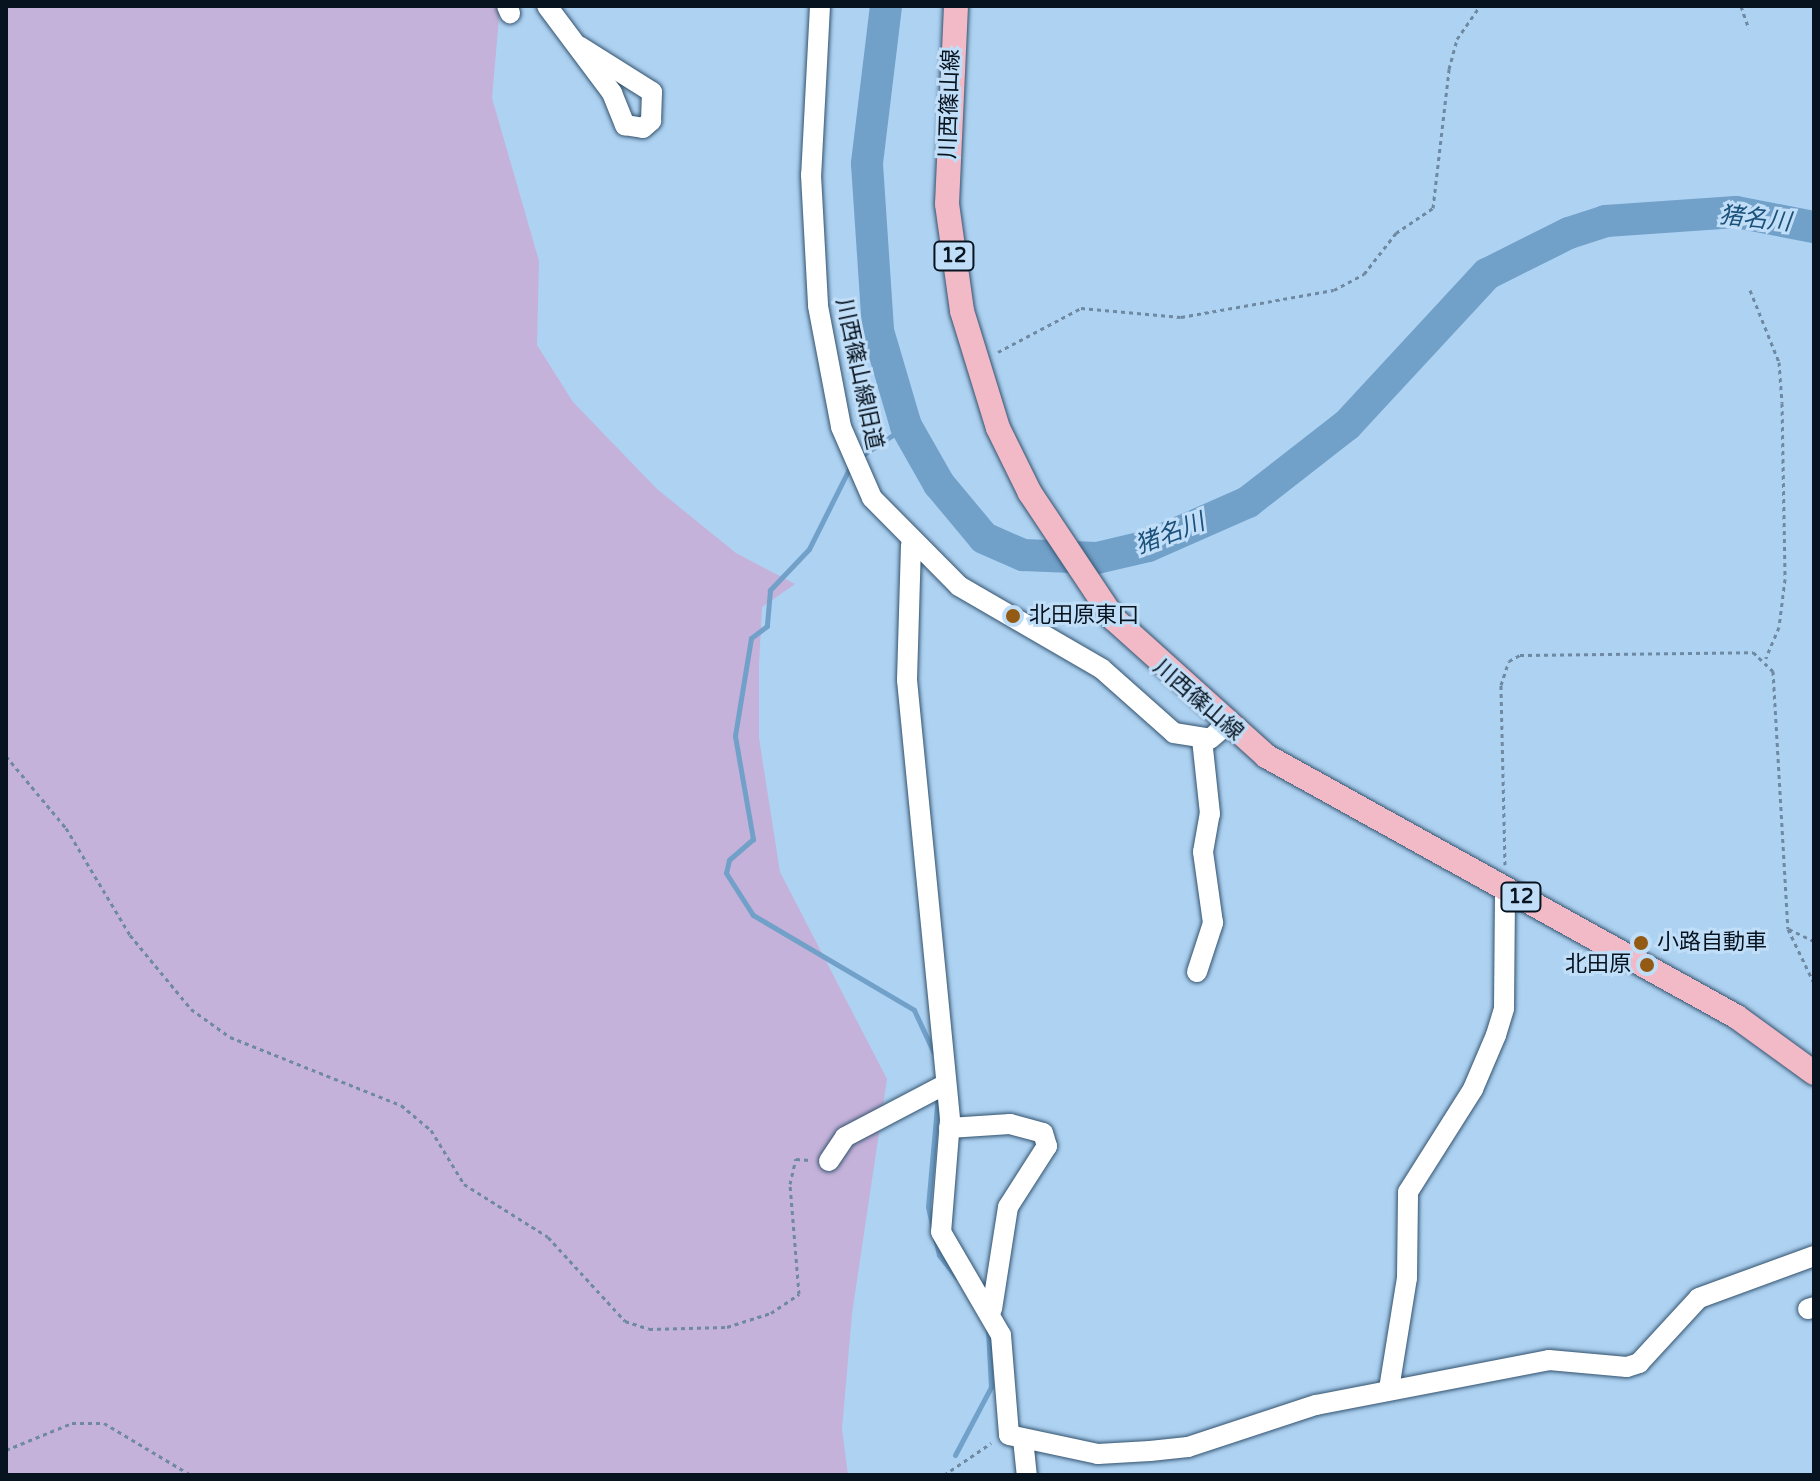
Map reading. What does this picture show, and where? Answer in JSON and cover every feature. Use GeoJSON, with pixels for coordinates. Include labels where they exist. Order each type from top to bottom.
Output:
{"type":"FeatureCollection","features":[{"type":"Feature","properties":{"kind":"main road","name":"川西篠山線"},"geometry":{"type":"LineString","coordinates":[[956,6],[947,204],[962,311],[998,428],[1030,493],[1114,619],[1225,726],[1505,889],[1737,1017],[1814,1073]]}},
{"type":"Feature","properties":{"kind":"street"},"geometry":{"type":"LineString","coordinates":[[547,6],[579,46]]}},
{"type":"Feature","properties":{"kind":"street","name":"川西篠山線旧道"},"geometry":{"type":"LineString","coordinates":[[820,6],[811,204],[828,367],[854,465],[911,545],[959,586],[1102,669],[1174,733],[1202,739]]}},
{"type":"Feature","properties":{"kind":"street"},"geometry":{"type":"LineString","coordinates":[[911,545],[907,680],[940,1087],[949,1128],[941,1232],[992,1309],[1001,1335],[1016,1437],[1027,1475]]}},
{"type":"Feature","properties":{"kind":"street"},"geometry":{"type":"LineString","coordinates":[[1197,972],[1213,923],[1203,852],[1210,814],[1202,739],[1225,726]]}},
{"type":"Feature","properties":{"kind":"street"},"geometry":{"type":"LineString","coordinates":[[1389,1389],[1407,1278],[1408,1192],[1473,1089],[1500,1022],[1505,889]]}},
{"type":"Feature","properties":{"kind":"street"},"geometry":{"type":"LineString","coordinates":[[829,1161],[845,1137],[940,1087]]}},
{"type":"Feature","properties":{"kind":"street"},"geometry":{"type":"LineString","coordinates":[[949,1128],[1010,1124],[1043,1133],[1047,1146],[1008,1207],[992,1309]]}},
{"type":"Feature","properties":{"kind":"street"},"geometry":{"type":"LineString","coordinates":[[1016,1437],[1098,1454],[1188,1447],[1389,1389],[1549,1360],[1627,1367],[1639,1363],[1699,1298],[1814,1256]]}},
{"type":"Feature","properties":{"kind":"path"},"geometry":{"type":"LineString","coordinates":[[998,352],[1081,308],[1181,317],[1220,305],[1348,285],[1396,233],[1426,217],[1449,69],[1457,39],[1480,6]]}},
{"type":"Feature","properties":{"kind":"path"},"geometry":{"type":"LineString","coordinates":[[1741,6],[1749,29]]}},
{"type":"Feature","properties":{"kind":"path"},"geometry":{"type":"LineString","coordinates":[[1750,290],[1779,362],[1785,579],[1777,638],[1766,658],[1781,760],[1788,929],[1814,983]]}},
{"type":"Feature","properties":{"kind":"path"},"geometry":{"type":"LineString","coordinates":[[1505,889],[1501,685],[1509,661],[1520,655],[1736,649],[1766,658]]}},
{"type":"Feature","properties":{"kind":"path"},"geometry":{"type":"LineString","coordinates":[[6,756],[66,828],[130,935],[191,1009],[230,1037],[401,1105],[431,1130],[464,1184],[548,1237],[625,1321],[649,1329],[727,1327],[799,1294],[790,1184],[796,1159],[829,1161]]}},
{"type":"Feature","properties":{"kind":"path"},"geometry":{"type":"LineString","coordinates":[[1788,929],[1814,941]]}},
{"type":"Feature","properties":{"kind":"path"},"geometry":{"type":"LineString","coordinates":[[6,1450],[72,1423],[104,1423],[191,1475]]}},
{"type":"Feature","properties":{"kind":"path"},"geometry":{"type":"LineString","coordinates":[[944,1475],[969,1452],[1016,1437]]}},
{"type":"Feature","properties":{"kind":"shaded area"},"geometry":{"type":"Polygon","coordinates":[[[6,6],[500,6],[492,98],[539,261],[537,345],[573,402],[657,489],[736,553],[795,584],[762,607],[759,738],[780,872],[887,1079],[852,1314],[842,1429],[848,1475],[6,1475],[6,6]]]}},
{"type":"Feature","properties":{"kind":"waterway","name":"猪名川"},"geometry":{"type":"LineString","coordinates":[[886,6],[867,164],[878,331],[906,426],[939,484],[984,538],[1023,555],[1097,558],[1148,546],[1248,502],[1347,425],[1487,274],[1569,233],[1606,221],[1736,212],[1814,227]]}},
{"type":"Feature","properties":{"kind":"waterway"},"geometry":{"type":"LineString","coordinates":[[860,457],[906,426]]}},
{"type":"Feature","properties":{"kind":"waterway"},"geometry":{"type":"LineString","coordinates":[[852,463],[809,549],[770,590],[767,626],[751,638],[735,736],[753,839],[729,860],[726,873],[753,915],[914,1010],[934,1053]]}},
{"type":"Feature","properties":{"kind":"waterway"},"geometry":{"type":"LineString","coordinates":[[938,1095],[928,1207],[939,1255],[956,1277]]}},
{"type":"Feature","properties":{"kind":"waterway"},"geometry":{"type":"LineString","coordinates":[[955,1455],[991,1387],[988,1330]]}},
{"type":"Feature","properties":{"kind":"place","name":"北田原東口"},"geometry":{"type":"Point","coordinates":[1013,616]}},
{"type":"Feature","properties":{"kind":"place","name":"小路自動車"},"geometry":{"type":"Point","coordinates":[1641,943]}},
{"type":"Feature","properties":{"kind":"place","name":"北田原"},"geometry":{"type":"Point","coordinates":[1647,965]}}]}
